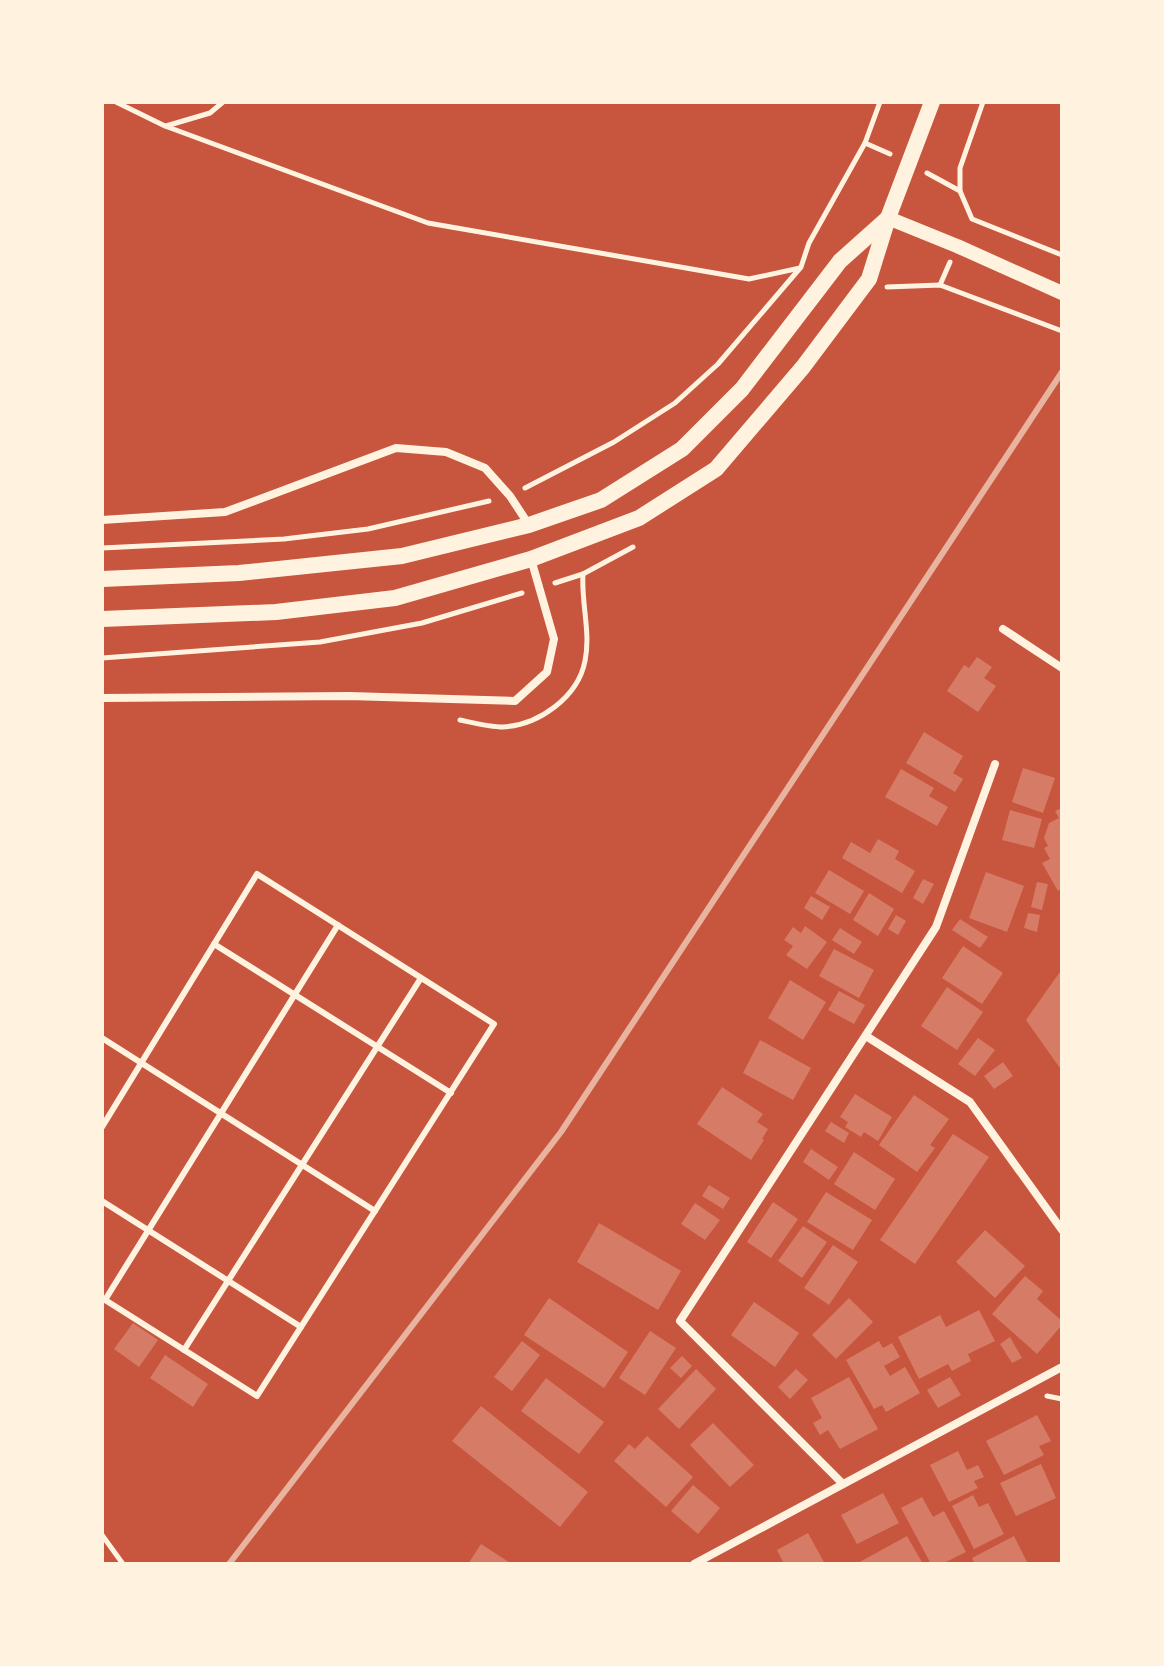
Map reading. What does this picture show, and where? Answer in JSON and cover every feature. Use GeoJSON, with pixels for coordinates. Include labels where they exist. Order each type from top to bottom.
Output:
{"type":"FeatureCollection","features":[{"type":"Feature","properties":{"kind":"main road"},"geometry":{"type":"LineString","coordinates":[[102,619],[276,612],[395,598],[531,559],[639,518],[716,469],[803,367],[869,279],[888,218],[932,102]]}},
{"type":"Feature","properties":{"kind":"main road"},"geometry":{"type":"LineString","coordinates":[[102,579],[239,573],[402,556],[529,525],[601,500],[682,449],[742,389],[840,261],[888,218]]}},
{"type":"Feature","properties":{"kind":"street"},"geometry":{"type":"LineString","coordinates":[[888,218],[1062,293]]}},
{"type":"Feature","properties":{"kind":"street"},"geometry":{"type":"LineString","coordinates":[[102,520],[225,512],[396,448],[446,452],[485,468],[510,496],[529,525]]}},
{"type":"Feature","properties":{"kind":"street"},"geometry":{"type":"LineString","coordinates":[[102,698],[349,696],[515,701],[547,672],[554,639],[531,559]]}},
{"type":"Feature","properties":{"kind":"street"},"geometry":{"type":"LineString","coordinates":[[1003,629],[1062,668]]}},
{"type":"Feature","properties":{"kind":"street"},"geometry":{"type":"LineString","coordinates":[[842,1483],[680,1321],[936,927],[995,764]]}},
{"type":"Feature","properties":{"kind":"street"},"geometry":{"type":"LineString","coordinates":[[866,1036],[970,1102],[1062,1230]]}},
{"type":"Feature","properties":{"kind":"street"},"geometry":{"type":"LineString","coordinates":[[694,1564],[1062,1367]]}},
{"type":"Feature","properties":{"kind":"lane"},"geometry":{"type":"LineString","coordinates":[[102,1127],[257,874],[338,925],[494,1024],[257,1396],[104,1299],[338,925]]}},
{"type":"Feature","properties":{"kind":"lane"},"geometry":{"type":"LineString","coordinates":[[214,944],[451,1093]]}},
{"type":"Feature","properties":{"kind":"lane"},"geometry":{"type":"LineString","coordinates":[[184,1350],[421,978]]}},
{"type":"Feature","properties":{"kind":"lane"},"geometry":{"type":"LineString","coordinates":[[102,1038],[375,1211]]}},
{"type":"Feature","properties":{"kind":"lane"},"geometry":{"type":"LineString","coordinates":[[102,1201],[301,1327]]}},
{"type":"Feature","properties":{"kind":"path"},"geometry":{"type":"LineString","coordinates":[[116,102],[165,126],[428,223],[749,279],[801,267]]}},
{"type":"Feature","properties":{"kind":"path"},"geometry":{"type":"LineString","coordinates":[[165,126],[210,113],[223,102]]}},
{"type":"Feature","properties":{"kind":"path"},"geometry":{"type":"LineString","coordinates":[[102,548],[284,539],[368,529],[510,496],[614,442],[675,403],[718,364],[801,267],[809,243],[865,143],[880,102]]}},
{"type":"Feature","properties":{"kind":"path"},"geometry":{"type":"LineString","coordinates":[[983,102],[960,168],[960,191],[972,219],[1062,255]]}},
{"type":"Feature","properties":{"kind":"path"},"geometry":{"type":"LineString","coordinates":[[883,287],[940,285],[1062,331]]}},
{"type":"Feature","properties":{"kind":"path"},"geometry":{"type":"LineString","coordinates":[[102,1535],[123,1564]]}},
{"type":"Feature","properties":{"kind":"building"},"geometry":{"type":"Polygon","coordinates":[[[977,657],[992,667],[984,678],[996,686],[978,712],[947,691],[964,665],[969,668],[977,657]]]}},
{"type":"Feature","properties":{"kind":"building"},"geometry":{"type":"Polygon","coordinates":[[[924,732],[963,756],[953,773],[963,779],[955,792],[906,763],[924,732]]]}},
{"type":"Feature","properties":{"kind":"building"},"geometry":{"type":"Polygon","coordinates":[[[1023,768],[1055,778],[1043,813],[1012,802],[1023,768]]]}},
{"type":"Feature","properties":{"kind":"building"},"geometry":{"type":"Polygon","coordinates":[[[901,769],[934,788],[929,796],[948,807],[937,826],[885,797],[901,769]]]}},
{"type":"Feature","properties":{"kind":"building"},"geometry":{"type":"Polygon","coordinates":[[[1062,808],[1062,888],[1058,891],[1042,863],[1050,859],[1044,848],[1048,846],[1044,838],[1049,823],[1059,818],[1055,811],[1062,808]]]}},
{"type":"Feature","properties":{"kind":"building"},"geometry":{"type":"Polygon","coordinates":[[[1010,810],[1042,819],[1034,848],[1002,840],[1010,810]]]}},
{"type":"Feature","properties":{"kind":"building"},"geometry":{"type":"Polygon","coordinates":[[[878,839],[899,851],[895,859],[915,871],[902,893],[842,858],[851,842],[870,853],[878,839]]]}},
{"type":"Feature","properties":{"kind":"building"},"geometry":{"type":"Polygon","coordinates":[[[829,870],[864,891],[850,914],[815,893],[829,870]]]}},
{"type":"Feature","properties":{"kind":"building"},"geometry":{"type":"Polygon","coordinates":[[[986,872],[1024,886],[1007,932],[969,918],[986,872]]]}},
{"type":"Feature","properties":{"kind":"building"},"geometry":{"type":"Polygon","coordinates":[[[923,879],[934,884],[923,904],[913,898],[923,879]]]}},
{"type":"Feature","properties":{"kind":"building"},"geometry":{"type":"Polygon","coordinates":[[[1037,882],[1048,884],[1042,910],[1031,907],[1037,882]]]}},
{"type":"Feature","properties":{"kind":"building"},"geometry":{"type":"Polygon","coordinates":[[[869,893],[894,909],[878,936],[853,920],[869,893]]]}},
{"type":"Feature","properties":{"kind":"building"},"geometry":{"type":"Polygon","coordinates":[[[811,896],[830,907],[822,920],[804,908],[811,896]]]}},
{"type":"Feature","properties":{"kind":"building"},"geometry":{"type":"Polygon","coordinates":[[[1028,913],[1040,915],[1037,932],[1024,928],[1028,913]]]}},
{"type":"Feature","properties":{"kind":"building"},"geometry":{"type":"Polygon","coordinates":[[[896,915],[906,921],[898,935],[888,929],[896,915]]]}},
{"type":"Feature","properties":{"kind":"building"},"geometry":{"type":"Polygon","coordinates":[[[960,919],[988,937],[980,948],[952,930],[960,919]]]}},
{"type":"Feature","properties":{"kind":"building"},"geometry":{"type":"Polygon","coordinates":[[[805,926],[827,942],[807,969],[786,955],[793,946],[784,940],[793,927],[801,933],[805,926]]]}},
{"type":"Feature","properties":{"kind":"building"},"geometry":{"type":"Polygon","coordinates":[[[840,928],[862,942],[854,954],[832,940],[840,928]]]}},
{"type":"Feature","properties":{"kind":"building"},"geometry":{"type":"Polygon","coordinates":[[[963,946],[1003,973],[982,1004],[942,978],[963,946]]]}},
{"type":"Feature","properties":{"kind":"building"},"geometry":{"type":"Polygon","coordinates":[[[834,949],[874,970],[859,998],[819,976],[834,949]]]}},
{"type":"Feature","properties":{"kind":"building"},"geometry":{"type":"Polygon","coordinates":[[[1062,969],[1062,1071],[1026,1020],[1062,969]]]}},
{"type":"Feature","properties":{"kind":"building"},"geometry":{"type":"Polygon","coordinates":[[[790,980],[826,1002],[803,1040],[768,1018],[790,980]]]}},
{"type":"Feature","properties":{"kind":"building"},"geometry":{"type":"Polygon","coordinates":[[[947,987],[983,1012],[957,1050],[921,1026],[947,987]]]}},
{"type":"Feature","properties":{"kind":"building"},"geometry":{"type":"Polygon","coordinates":[[[839,991],[865,1005],[854,1024],[828,1010],[839,991]]]}},
{"type":"Feature","properties":{"kind":"building"},"geometry":{"type":"Polygon","coordinates":[[[978,1038],[995,1050],[975,1076],[958,1064],[978,1038]]]}},
{"type":"Feature","properties":{"kind":"building"},"geometry":{"type":"Polygon","coordinates":[[[760,1040],[811,1068],[793,1100],[743,1073],[760,1040]]]}},
{"type":"Feature","properties":{"kind":"building"},"geometry":{"type":"Polygon","coordinates":[[[1003,1062],[1013,1076],[994,1089],[984,1076],[1003,1062]]]}},
{"type":"Feature","properties":{"kind":"building"},"geometry":{"type":"Polygon","coordinates":[[[722,1087],[763,1114],[757,1122],[768,1129],[751,1160],[697,1124],[722,1087]]]}},
{"type":"Feature","properties":{"kind":"building"},"geometry":{"type":"Polygon","coordinates":[[[855,1094],[892,1117],[878,1141],[864,1132],[861,1137],[845,1127],[848,1122],[840,1117],[855,1094]]]}},
{"type":"Feature","properties":{"kind":"building"},"geometry":{"type":"Polygon","coordinates":[[[914,1095],[949,1119],[930,1145],[935,1148],[917,1172],[879,1145],[914,1095]]]}},
{"type":"Feature","properties":{"kind":"building"},"geometry":{"type":"Polygon","coordinates":[[[831,1122],[849,1133],[844,1143],[825,1131],[831,1122]]]}},
{"type":"Feature","properties":{"kind":"building"},"geometry":{"type":"Polygon","coordinates":[[[953,1134],[989,1157],[915,1264],[880,1240],[953,1134]]]}},
{"type":"Feature","properties":{"kind":"building"},"geometry":{"type":"Polygon","coordinates":[[[811,1149],[838,1167],[829,1180],[803,1162],[811,1149]]]}},
{"type":"Feature","properties":{"kind":"building"},"geometry":{"type":"Polygon","coordinates":[[[854,1152],[895,1179],[875,1210],[834,1184],[854,1152]]]}},
{"type":"Feature","properties":{"kind":"building"},"geometry":{"type":"Polygon","coordinates":[[[709,1185],[730,1198],[723,1209],[702,1196],[709,1185]]]}},
{"type":"Feature","properties":{"kind":"building"},"geometry":{"type":"Polygon","coordinates":[[[826,1192],[872,1220],[853,1250],[807,1222],[826,1192]]]}},
{"type":"Feature","properties":{"kind":"building"},"geometry":{"type":"Polygon","coordinates":[[[773,1202],[798,1219],[771,1258],[747,1242],[773,1202]]]}},
{"type":"Feature","properties":{"kind":"building"},"geometry":{"type":"Polygon","coordinates":[[[695,1203],[720,1220],[705,1240],[681,1224],[695,1203]]]}},
{"type":"Feature","properties":{"kind":"building"},"geometry":{"type":"Polygon","coordinates":[[[599,1223],[681,1271],[658,1310],[577,1262],[599,1223]]]}},
{"type":"Feature","properties":{"kind":"building"},"geometry":{"type":"Polygon","coordinates":[[[803,1226],[827,1242],[802,1278],[778,1261],[803,1226]]]}},
{"type":"Feature","properties":{"kind":"building"},"geometry":{"type":"Polygon","coordinates":[[[985,1230],[1025,1266],[995,1298],[956,1262],[985,1230]]]}},
{"type":"Feature","properties":{"kind":"building"},"geometry":{"type":"Polygon","coordinates":[[[833,1245],[858,1262],[829,1305],[804,1288],[833,1245]]]}},
{"type":"Feature","properties":{"kind":"building"},"geometry":{"type":"Polygon","coordinates":[[[1025,1276],[1043,1291],[1037,1299],[1062,1321],[1062,1325],[1037,1354],[992,1314],[1025,1276]]]}},
{"type":"Feature","properties":{"kind":"building"},"geometry":{"type":"Polygon","coordinates":[[[549,1298],[628,1352],[604,1388],[524,1335],[549,1298]]]}},
{"type":"Feature","properties":{"kind":"building"},"geometry":{"type":"Polygon","coordinates":[[[849,1298],[873,1322],[836,1359],[812,1335],[849,1298]]]}},
{"type":"Feature","properties":{"kind":"building"},"geometry":{"type":"Polygon","coordinates":[[[754,1302],[799,1333],[775,1367],[731,1335],[754,1302]]]}},
{"type":"Feature","properties":{"kind":"building"},"geometry":{"type":"Polygon","coordinates":[[[979,1310],[995,1341],[968,1354],[971,1361],[952,1371],[948,1364],[919,1379],[898,1337],[940,1315],[946,1327],[979,1310]]]}},
{"type":"Feature","properties":{"kind":"building"},"geometry":{"type":"Polygon","coordinates":[[[133,1323],[158,1340],[139,1367],[114,1349],[133,1323]]]}},
{"type":"Feature","properties":{"kind":"building"},"geometry":{"type":"Polygon","coordinates":[[[650,1331],[676,1348],[645,1395],[619,1378],[650,1331]]]}},
{"type":"Feature","properties":{"kind":"building"},"geometry":{"type":"Polygon","coordinates":[[[1010,1337],[1022,1358],[1012,1363],[1000,1344],[1010,1337]]]}},
{"type":"Feature","properties":{"kind":"building"},"geometry":{"type":"Polygon","coordinates":[[[522,1341],[540,1355],[512,1391],[494,1377],[522,1341]]]}},
{"type":"Feature","properties":{"kind":"building"},"geometry":{"type":"Polygon","coordinates":[[[879,1341],[883,1348],[892,1343],[900,1357],[884,1366],[890,1376],[905,1367],[920,1393],[886,1412],[882,1405],[874,1409],[846,1360],[879,1341]]]}},
{"type":"Feature","properties":{"kind":"building"},"geometry":{"type":"Polygon","coordinates":[[[165,1355],[208,1384],[193,1407],[150,1378],[165,1355]]]}},
{"type":"Feature","properties":{"kind":"building"},"geometry":{"type":"Polygon","coordinates":[[[682,1356],[692,1366],[681,1378],[670,1368],[682,1356]]]}},
{"type":"Feature","properties":{"kind":"building"},"geometry":{"type":"Polygon","coordinates":[[[696,1369],[716,1389],[679,1429],[658,1409],[696,1369]]]}},
{"type":"Feature","properties":{"kind":"building"},"geometry":{"type":"Polygon","coordinates":[[[796,1369],[808,1380],[790,1399],[778,1387],[796,1369]]]}},
{"type":"Feature","properties":{"kind":"building"},"geometry":{"type":"Polygon","coordinates":[[[849,1377],[878,1429],[840,1449],[828,1430],[820,1435],[813,1423],[822,1418],[811,1398],[849,1377]]]}},
{"type":"Feature","properties":{"kind":"building"},"geometry":{"type":"Polygon","coordinates":[[[950,1377],[961,1395],[938,1408],[927,1390],[950,1377]]]}},
{"type":"Feature","properties":{"kind":"building"},"geometry":{"type":"Polygon","coordinates":[[[546,1378],[604,1422],[579,1454],[521,1411],[546,1378]]]}},
{"type":"Feature","properties":{"kind":"building"},"geometry":{"type":"Polygon","coordinates":[[[481,1406],[588,1492],[560,1527],[452,1441],[481,1406]]]}},
{"type":"Feature","properties":{"kind":"building"},"geometry":{"type":"Polygon","coordinates":[[[1037,1415],[1051,1441],[1039,1446],[1044,1455],[1004,1475],[986,1441],[1037,1415]]]}},
{"type":"Feature","properties":{"kind":"building"},"geometry":{"type":"Polygon","coordinates":[[[713,1423],[754,1465],[730,1487],[690,1445],[713,1423]]]}},
{"type":"Feature","properties":{"kind":"building"},"geometry":{"type":"Polygon","coordinates":[[[647,1436],[693,1477],[666,1507],[614,1461],[629,1444],[635,1449],[647,1436]]]}},
{"type":"Feature","properties":{"kind":"building"},"geometry":{"type":"Polygon","coordinates":[[[958,1451],[967,1470],[978,1465],[984,1477],[974,1481],[978,1488],[949,1502],[930,1465],[958,1451]]]}},
{"type":"Feature","properties":{"kind":"building"},"geometry":{"type":"Polygon","coordinates":[[[1041,1464],[1056,1498],[1016,1516],[1000,1483],[1041,1464]]]}},
{"type":"Feature","properties":{"kind":"building"},"geometry":{"type":"Polygon","coordinates":[[[693,1485],[720,1508],[698,1534],[671,1511],[693,1485]]]}},
{"type":"Feature","properties":{"kind":"building"},"geometry":{"type":"Polygon","coordinates":[[[883,1493],[899,1523],[857,1544],[841,1515],[883,1493]]]}},
{"type":"Feature","properties":{"kind":"building"},"geometry":{"type":"Polygon","coordinates":[[[973,1495],[979,1507],[988,1503],[1004,1534],[974,1549],[952,1506],[973,1495]]]}},
{"type":"Feature","properties":{"kind":"building"},"geometry":{"type":"Polygon","coordinates":[[[922,1497],[933,1517],[944,1511],[966,1552],[942,1564],[931,1564],[901,1508],[922,1497]]]}},
{"type":"Feature","properties":{"kind":"building"},"geometry":{"type":"Polygon","coordinates":[[[808,1533],[825,1564],[784,1564],[777,1550],[808,1533]]]}},
{"type":"Feature","properties":{"kind":"building"},"geometry":{"type":"Polygon","coordinates":[[[907,1536],[923,1564],[856,1564],[907,1536]]]}},
{"type":"Feature","properties":{"kind":"building"},"geometry":{"type":"Polygon","coordinates":[[[1014,1536],[1028,1564],[975,1564],[972,1558],[1014,1536]]]}},
{"type":"Feature","properties":{"kind":"building"},"geometry":{"type":"Polygon","coordinates":[[[481,1544],[512,1564],[468,1564],[481,1544]]]}},
{"type":"Feature","properties":{"kind":"railway"},"geometry":{"type":"LineString","coordinates":[[229,1564],[561,1132],[1062,372]]}}]}
